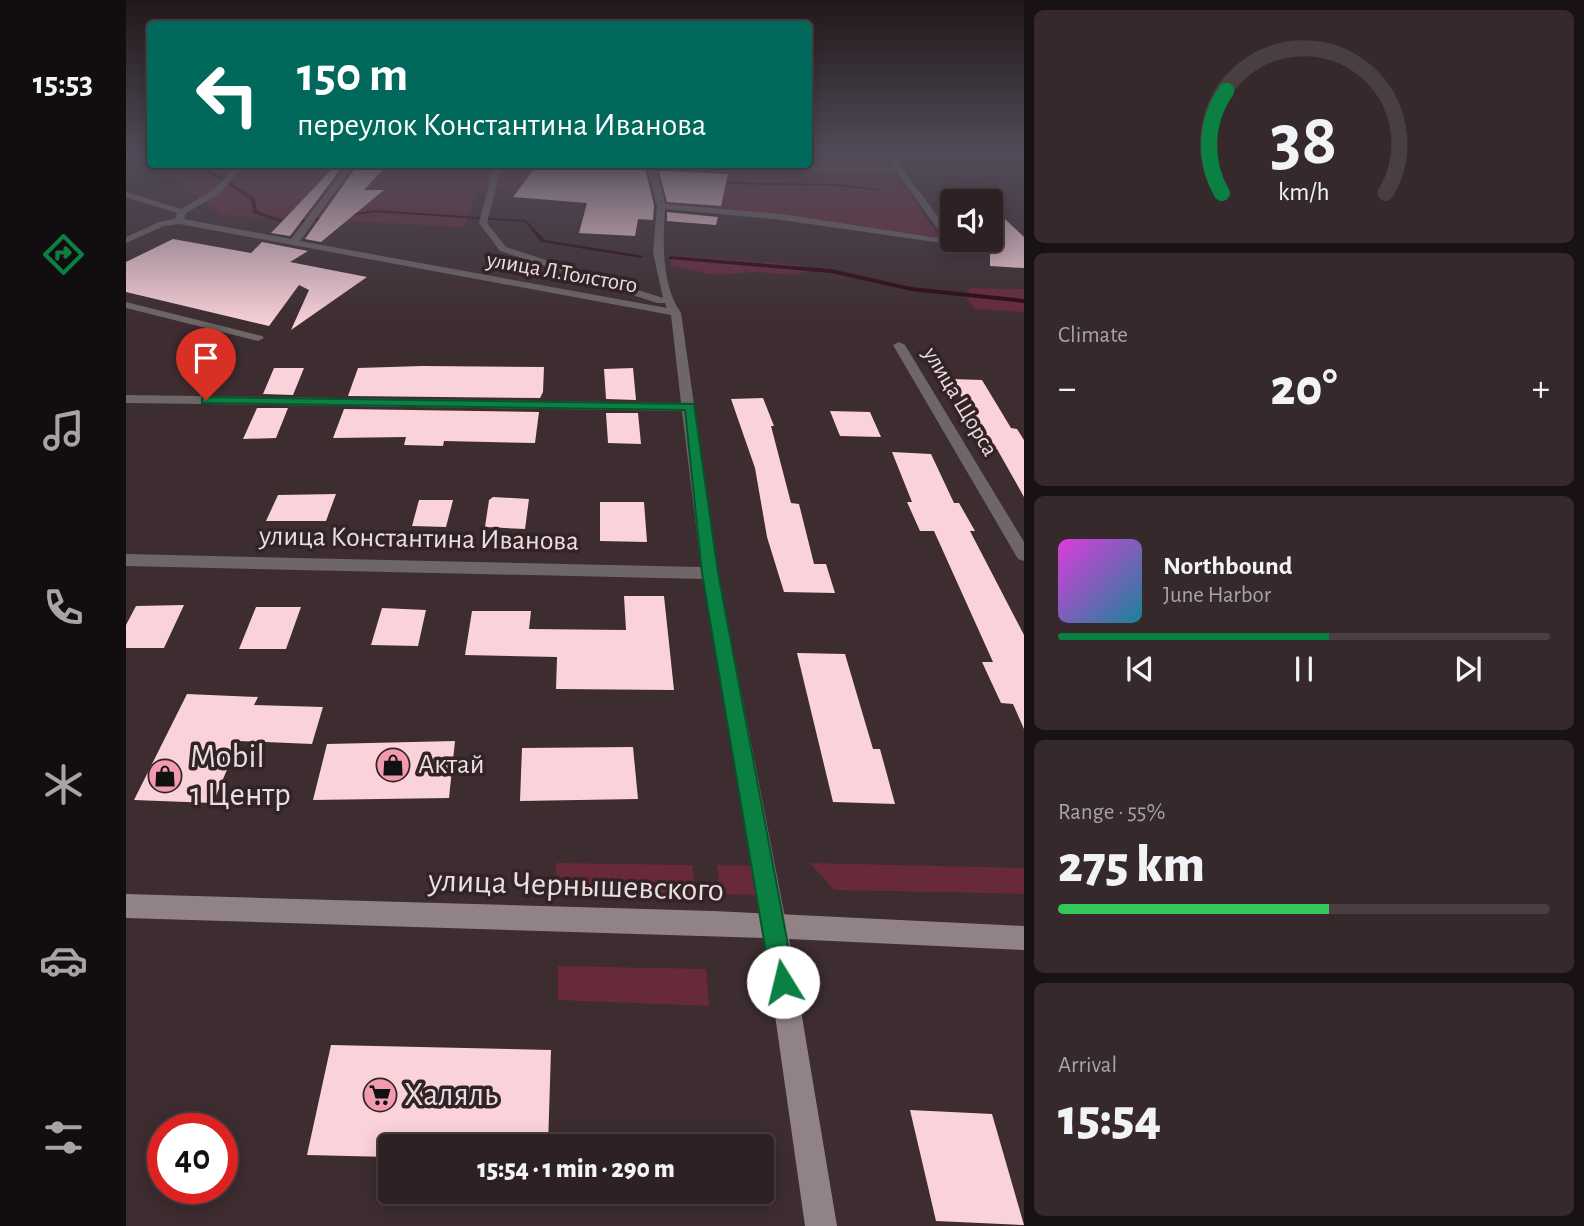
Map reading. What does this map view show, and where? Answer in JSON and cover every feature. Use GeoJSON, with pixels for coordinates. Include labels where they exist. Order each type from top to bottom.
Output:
{"type":"FeatureCollection","features":[{"type":"Feature","properties":{"kind":"street","name":"улица Л.Толстого"},"geometry":{"type":"LineString","coordinates":[[169,211],[293,243],[673,309]]}},
{"type":"Feature","properties":{"kind":"street"},"geometry":{"type":"LineString","coordinates":[[126,240],[188,211]]}},
{"type":"Feature","properties":{"kind":"street"},"geometry":{"type":"LineString","coordinates":[[293,243],[317,211]]}},
{"type":"Feature","properties":{"kind":"street"},"geometry":{"type":"LineString","coordinates":[[486,211],[483,223],[503,249],[673,309]]}},
{"type":"Feature","properties":{"kind":"street"},"geometry":{"type":"LineString","coordinates":[[661,211],[658,252],[673,309],[690,407],[710,573],[775,927],[821,1226]]}},
{"type":"Feature","properties":{"kind":"street"},"geometry":{"type":"LineString","coordinates":[[718,211],[782,217],[953,243],[930,211]]}},
{"type":"Feature","properties":{"kind":"street"},"geometry":{"type":"LineString","coordinates":[[126,305],[258,338]]}},
{"type":"Feature","properties":{"kind":"street","name":"улица Щорса"},"geometry":{"type":"LineString","coordinates":[[899,345],[1024,555]]}},
{"type":"Feature","properties":{"kind":"street"},"geometry":{"type":"LineString","coordinates":[[126,399],[690,407]]}},
{"type":"Feature","properties":{"kind":"street","name":"улица Константина Иванова"},"geometry":{"type":"LineString","coordinates":[[126,559],[710,573]]}},
{"type":"Feature","properties":{"kind":"street","name":"улица Чернышевского"},"geometry":{"type":"LineString","coordinates":[[126,906],[775,927],[1024,938]]}},
{"type":"Feature","properties":{"kind":"shaded area"},"geometry":{"type":"Polygon","coordinates":[[[217,211],[470,211],[464,227],[222,215],[217,211]]]}},
{"type":"Feature","properties":{"kind":"shaded area"},"geometry":{"type":"Polygon","coordinates":[[[751,211],[921,211],[940,238],[782,214],[751,211]]]}},
{"type":"Feature","properties":{"kind":"shaded area"},"geometry":{"type":"Polygon","coordinates":[[[675,255],[798,265],[813,270],[793,275],[755,272],[716,275],[671,266],[671,258],[675,255]]]}},
{"type":"Feature","properties":{"kind":"shaded area"},"geometry":{"type":"Polygon","coordinates":[[[971,288],[1024,289],[1024,312],[975,309],[965,295],[971,288]]]}},
{"type":"Feature","properties":{"kind":"shaded area"},"geometry":{"type":"Polygon","coordinates":[[[556,863],[692,865],[696,895],[556,890],[556,863]]]}},
{"type":"Feature","properties":{"kind":"shaded area"},"geometry":{"type":"Polygon","coordinates":[[[810,863],[1024,868],[1024,894],[834,890],[810,863]]]}},
{"type":"Feature","properties":{"kind":"shaded area"},"geometry":{"type":"Polygon","coordinates":[[[717,865],[755,866],[761,895],[720,894],[717,865]]]}},
{"type":"Feature","properties":{"kind":"shaded area"},"geometry":{"type":"Polygon","coordinates":[[[558,966],[706,969],[709,1006],[558,1000],[558,966]]]}},
{"type":"Feature","properties":{"kind":"building"},"geometry":{"type":"Polygon","coordinates":[[[292,211],[309,211],[290,236],[271,233],[292,211]]]}},
{"type":"Feature","properties":{"kind":"building"},"geometry":{"type":"Polygon","coordinates":[[[325,211],[358,211],[321,242],[305,239],[325,211]]]}},
{"type":"Feature","properties":{"kind":"building"},"geometry":{"type":"Polygon","coordinates":[[[585,211],[654,211],[653,220],[638,219],[635,236],[579,233],[585,211]]]}},
{"type":"Feature","properties":{"kind":"building"},"geometry":{"type":"Polygon","coordinates":[[[667,212],[718,217],[716,225],[667,221],[667,212]]]}},
{"type":"Feature","properties":{"kind":"building"},"geometry":{"type":"Polygon","coordinates":[[[1003,217],[1024,237],[1024,268],[990,266],[990,252],[1003,252],[1003,217]]]}},
{"type":"Feature","properties":{"kind":"building"},"geometry":{"type":"Polygon","coordinates":[[[173,239],[251,253],[262,242],[308,251],[290,262],[367,277],[291,330],[309,290],[299,285],[269,326],[126,292],[126,262],[173,239]]]}},
{"type":"Feature","properties":{"kind":"building"},"geometry":{"type":"Polygon","coordinates":[[[544,367],[543,392],[540,398],[348,396],[358,368],[544,367]]]}},
{"type":"Feature","properties":{"kind":"building"},"geometry":{"type":"Polygon","coordinates":[[[274,368],[304,368],[293,395],[263,394],[274,368]]]}},
{"type":"Feature","properties":{"kind":"building"},"geometry":{"type":"Polygon","coordinates":[[[633,368],[636,400],[606,399],[604,369],[633,368]]]}},
{"type":"Feature","properties":{"kind":"building"},"geometry":{"type":"Polygon","coordinates":[[[951,379],[982,380],[1011,428],[1017,429],[1024,440],[1024,497],[997,449],[991,449],[951,379]]]}},
{"type":"Feature","properties":{"kind":"building"},"geometry":{"type":"Polygon","coordinates":[[[763,398],[774,426],[771,426],[791,503],[799,504],[814,564],[826,564],[835,593],[784,592],[767,537],[755,468],[731,399],[763,398]]]}},
{"type":"Feature","properties":{"kind":"building"},"geometry":{"type":"Polygon","coordinates":[[[257,408],[288,408],[276,438],[243,439],[257,408]]]}},
{"type":"Feature","properties":{"kind":"building"},"geometry":{"type":"Polygon","coordinates":[[[344,409],[539,412],[535,443],[444,441],[443,446],[404,445],[406,437],[333,438],[344,409]]]}},
{"type":"Feature","properties":{"kind":"building"},"geometry":{"type":"Polygon","coordinates":[[[830,411],[870,412],[881,437],[840,436],[830,411]]]}},
{"type":"Feature","properties":{"kind":"building"},"geometry":{"type":"Polygon","coordinates":[[[606,413],[638,413],[641,444],[608,443],[606,413]]]}},
{"type":"Feature","properties":{"kind":"building"},"geometry":{"type":"Polygon","coordinates":[[[892,452],[931,454],[954,503],[959,503],[975,531],[970,531],[1024,635],[1024,729],[1013,704],[1001,703],[982,662],[993,662],[934,531],[920,531],[907,502],[912,502],[892,452]]]}},
{"type":"Feature","properties":{"kind":"building"},"geometry":{"type":"Polygon","coordinates":[[[336,494],[326,521],[266,521],[278,495],[336,494]]]}},
{"type":"Feature","properties":{"kind":"building"},"geometry":{"type":"Polygon","coordinates":[[[493,497],[529,499],[525,529],[485,527],[489,500],[493,497]]]}},
{"type":"Feature","properties":{"kind":"building"},"geometry":{"type":"Polygon","coordinates":[[[419,500],[453,500],[446,527],[412,526],[419,500]]]}},
{"type":"Feature","properties":{"kind":"building"},"geometry":{"type":"Polygon","coordinates":[[[600,502],[644,502],[647,542],[600,541],[600,502]]]}},
{"type":"Feature","properties":{"kind":"building"},"geometry":{"type":"Polygon","coordinates":[[[624,596],[664,596],[674,690],[556,689],[557,657],[465,655],[472,611],[531,611],[529,629],[626,630],[624,596]]]}},
{"type":"Feature","properties":{"kind":"building"},"geometry":{"type":"Polygon","coordinates":[[[184,605],[164,648],[126,648],[126,625],[136,606],[184,605]]]}},
{"type":"Feature","properties":{"kind":"building"},"geometry":{"type":"Polygon","coordinates":[[[256,607],[301,607],[286,649],[239,649],[256,607]]]}},
{"type":"Feature","properties":{"kind":"building"},"geometry":{"type":"Polygon","coordinates":[[[382,608],[426,610],[418,646],[371,645],[382,608]]]}},
{"type":"Feature","properties":{"kind":"building"},"geometry":{"type":"Polygon","coordinates":[[[797,653],[845,654],[873,749],[880,749],[895,804],[833,802],[797,653]]]}},
{"type":"Feature","properties":{"kind":"building"},"geometry":{"type":"Polygon","coordinates":[[[187,694],[258,697],[254,705],[323,707],[312,744],[239,741],[213,803],[134,800],[187,694]]]}},
{"type":"Feature","properties":{"kind":"building"},"geometry":{"type":"Polygon","coordinates":[[[455,741],[449,798],[313,800],[327,744],[455,741]]]}},
{"type":"Feature","properties":{"kind":"building"},"geometry":{"type":"Polygon","coordinates":[[[633,747],[638,799],[520,801],[522,748],[633,747]]]}},
{"type":"Feature","properties":{"kind":"building"},"geometry":{"type":"Polygon","coordinates":[[[331,1045],[551,1050],[548,1134],[378,1134],[378,1157],[307,1155],[331,1045]]]}},
{"type":"Feature","properties":{"kind":"building"},"geometry":{"type":"Polygon","coordinates":[[[910,1110],[992,1114],[1024,1225],[936,1221],[910,1110]]]}},
{"type":"Feature","properties":{"kind":"waterway"},"geometry":{"type":"LineString","coordinates":[[255,211],[289,224],[329,218]]}},
{"type":"Feature","properties":{"kind":"waterway"},"geometry":{"type":"LineString","coordinates":[[344,216],[373,211]]}},
{"type":"Feature","properties":{"kind":"waterway"},"geometry":{"type":"LineString","coordinates":[[377,211],[526,221],[543,241],[641,256]]}},
{"type":"Feature","properties":{"kind":"waterway"},"geometry":{"type":"LineString","coordinates":[[671,258],[831,271],[911,289],[1024,301]]}},
{"type":"Feature","properties":{"kind":"place","name":"Актай"},"geometry":{"type":"Point","coordinates":[393,765]}},
{"type":"Feature","properties":{"kind":"place","name":"Mobil 1 Центр"},"geometry":{"type":"Point","coordinates":[165,776]}},
{"type":"Feature","properties":{"kind":"place","name":"Халяль"},"geometry":{"type":"Point","coordinates":[380,1095]}},
{"type":"Feature","properties":{"kind":"route"},"geometry":{"type":"LineString","coordinates":[[206,400],[690,407],[710,573],[783,982]]}}]}
